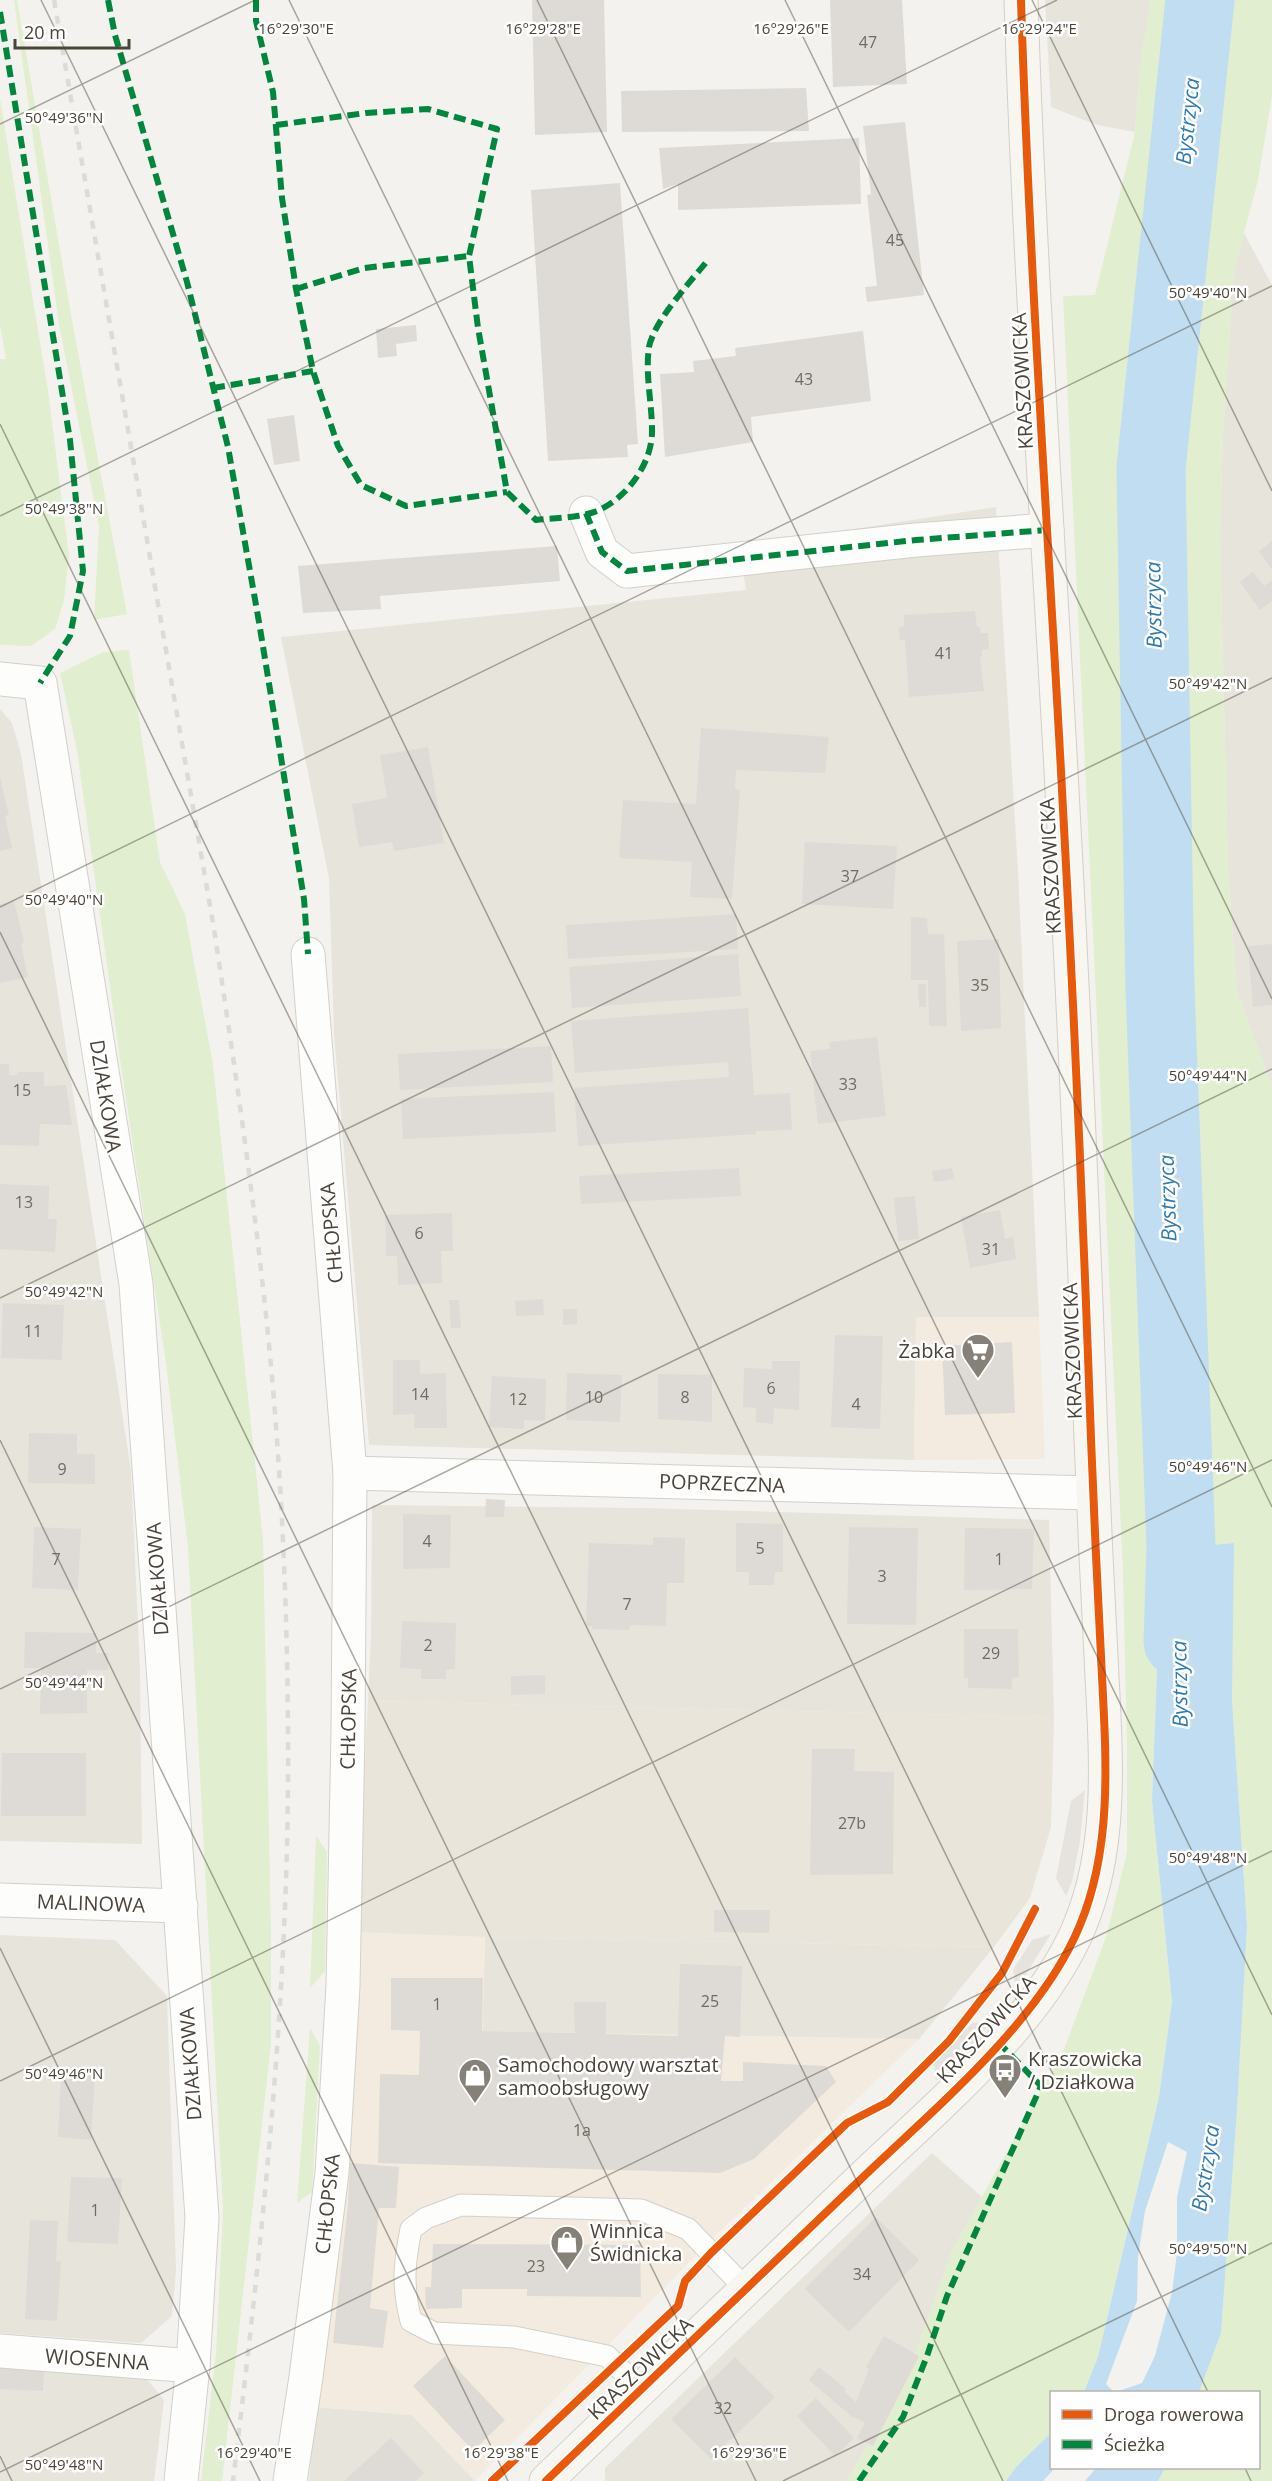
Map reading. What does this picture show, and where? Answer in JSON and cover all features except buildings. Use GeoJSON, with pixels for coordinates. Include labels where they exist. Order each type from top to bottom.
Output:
{"type":"FeatureCollection","features":[{"type":"Feature","properties":{"kind":"street","name":"KRASZOWICKA"},"geometry":{"type":"LineString","coordinates":[[546,2481],[932,2112],[999,2043],[1050,1984],[1080,1928],[1097,1864],[1104,1819],[1106,1763],[1093,1493],[1079,1107],[1026,169],[1021,0]]}},
{"type":"Feature","properties":{"kind":"street"},"geometry":{"type":"LineString","coordinates":[[586,513],[602,552],[627,571],[916,540],[1047,530]]}},
{"type":"Feature","properties":{"kind":"street","name":"DZIAŁKOWA"},"geometry":{"type":"LineString","coordinates":[[0,679],[40,683],[136,1284],[202,2217],[193,2366],[181,2481]]}},
{"type":"Feature","properties":{"kind":"street","name":"CHŁOPSKA"},"geometry":{"type":"LineString","coordinates":[[290,2481],[306,2377],[332,2173],[343,1986],[350,1473],[308,954]]}},
{"type":"Feature","properties":{"kind":"street","name":"POPRZECZNA"},"geometry":{"type":"LineString","coordinates":[[350,1473],[1093,1493]]}},
{"type":"Feature","properties":{"kind":"street","name":"MALINOWA"},"geometry":{"type":"LineString","coordinates":[[0,1900],[181,1906]]}},
{"type":"Feature","properties":{"kind":"street","name":"WIOSENNA"},"geometry":{"type":"LineString","coordinates":[[0,2351],[193,2366]]}},
{"type":"Feature","properties":{"kind":"lane"},"geometry":{"type":"LineString","coordinates":[[641,2389],[607,2356],[514,2337],[434,2333],[411,2320],[404,2294],[405,2262],[411,2229],[426,2218],[461,2205],[641,2210],[688,2229],[746,2289]]}},
{"type":"Feature","properties":{"kind":"shaded area"},"geometry":{"type":"Polygon","coordinates":[[[1045,0],[1151,0],[1140,69],[1135,132],[1097,125],[1051,107],[1045,0]]]}},
{"type":"Feature","properties":{"kind":"shaded area"},"geometry":{"type":"Polygon","coordinates":[[[1244,233],[1272,285],[1272,1087],[1237,992],[1228,871],[1220,537],[1223,433],[1234,271],[1244,233]]]}},
{"type":"Feature","properties":{"kind":"shaded area"},"geometry":{"type":"Polygon","coordinates":[[[996,507],[1018,871],[1039,1317],[916,1317],[914,1460],[369,1445],[334,1034],[329,878],[281,637],[746,590],[739,547],[996,507]]]}},
{"type":"Feature","properties":{"kind":"shaded area"},"geometry":{"type":"Polygon","coordinates":[[[0,709],[12,723],[21,754],[131,1471],[140,1670],[142,1844],[0,1841],[0,709]]]}},
{"type":"Feature","properties":{"kind":"shaded area"},"geometry":{"type":"Polygon","coordinates":[[[916,1317],[1039,1317],[1045,1459],[914,1460],[916,1317]]]}},
{"type":"Feature","properties":{"kind":"shaded area"},"geometry":{"type":"Polygon","coordinates":[[[372,1505],[642,1508],[1049,1520],[1054,1717],[368,1701],[372,1505]]]}},
{"type":"Feature","properties":{"kind":"shaded area"},"geometry":{"type":"Polygon","coordinates":[[[368,1701],[1054,1717],[1051,1827],[1030,1898],[994,1947],[485,1937],[356,1932],[368,1701]]]}},
{"type":"Feature","properties":{"kind":"shaded area"},"geometry":{"type":"Polygon","coordinates":[[[1085,1790],[1080,1841],[1072,1882],[1066,1896],[1056,1878],[1071,1801],[1085,1790]]]}},
{"type":"Feature","properties":{"kind":"shaded area"},"geometry":{"type":"Polygon","coordinates":[[[356,1932],[485,1937],[483,2031],[919,2039],[704,2247],[475,2481],[412,2415],[316,2407],[356,1932]]]}},
{"type":"Feature","properties":{"kind":"shaded area"},"geometry":{"type":"Polygon","coordinates":[[[1051,1934],[1016,1990],[1013,1970],[1032,1940],[1051,1934]]]}},
{"type":"Feature","properties":{"kind":"shaded area"},"geometry":{"type":"Polygon","coordinates":[[[0,1935],[115,1940],[167,1996],[176,2271],[172,2316],[141,2343],[0,2333],[0,1935]]]}},
{"type":"Feature","properties":{"kind":"shaded area"},"geometry":{"type":"Polygon","coordinates":[[[485,1937],[994,1947],[919,2039],[678,2036],[482,2031],[485,1937]]]}},
{"type":"Feature","properties":{"kind":"shaded area"},"geometry":{"type":"Polygon","coordinates":[[[991,2022],[965,2053],[936,2081],[934,2064],[972,2023],[991,2022]]]}},
{"type":"Feature","properties":{"kind":"shaded area"},"geometry":{"type":"Polygon","coordinates":[[[932,2153],[982,2197],[952,2251],[903,2389],[846,2481],[605,2481],[605,2468],[932,2153]]]}},
{"type":"Feature","properties":{"kind":"shaded area"},"geometry":{"type":"Polygon","coordinates":[[[0,2361],[139,2370],[164,2400],[154,2481],[0,2481],[0,2361]]]}},
{"type":"Feature","properties":{"kind":"shaded area"},"geometry":{"type":"Polygon","coordinates":[[[316,2407],[412,2415],[475,2481],[309,2481],[316,2407]]]}},
{"type":"Feature","properties":{"kind":"green space"},"geometry":{"type":"Polygon","coordinates":[[[14,0],[17,0],[73,326],[127,614],[94,620],[99,526],[59,325],[14,0]]]}},
{"type":"Feature","properties":{"kind":"green space"},"geometry":{"type":"Polygon","coordinates":[[[1151,0],[1272,0],[1272,96],[1258,180],[1234,271],[1223,433],[1220,538],[1228,871],[1237,992],[1272,1087],[1272,2481],[1158,2481],[1164,2469],[1260,2469],[1260,2391],[1199,2391],[1221,2333],[1247,1926],[1232,1700],[1233,1543],[1154,1551],[1157,1670],[1152,1801],[1172,2002],[1159,2097],[1098,2357],[1084,2391],[1050,2391],[1050,2434],[1016,2467],[1006,2481],[846,2481],[903,2389],[952,2251],[1064,2049],[1106,1937],[1127,1852],[1123,1573],[1063,296],[1095,295],[1135,132],[1140,69],[1151,0]]]}},
{"type":"Feature","properties":{"kind":"green space"},"geometry":{"type":"Polygon","coordinates":[[[0,99],[48,391],[69,556],[64,600],[55,629],[31,646],[0,645],[0,359],[6,359],[0,324],[0,99]]]}},
{"type":"Feature","properties":{"kind":"green space"},"geometry":{"type":"Polygon","coordinates":[[[129,650],[160,862],[185,914],[213,1064],[263,1539],[271,2044],[222,2481],[201,2481],[216,2353],[223,2210],[188,1547],[166,1363],[120,1059],[77,750],[60,673],[103,652],[129,650]]]}},
{"type":"Feature","properties":{"kind":"green space"},"geometry":{"type":"Polygon","coordinates":[[[316,1836],[327,1852],[325,1971],[310,1988],[316,1836]]]}},
{"type":"Feature","properties":{"kind":"green space"},"geometry":{"type":"Polygon","coordinates":[[[310,2028],[320,2046],[312,2192],[297,2203],[310,2028]]]}},
{"type":"Feature","properties":{"kind":"water"},"geometry":{"type":"Polygon","coordinates":[[[1234,1543],[1232,1700],[1247,1926],[1221,2333],[1199,2391],[1119,2391],[1142,2383],[1155,2356],[1172,2292],[1177,2253],[1177,2197],[1187,2152],[1168,2142],[1145,2211],[1138,2257],[1137,2301],[1106,2384],[1113,2391],[1084,2391],[1098,2357],[1159,2097],[1172,2002],[1152,1801],[1157,1670],[1154,1550],[1234,1543]]]}},
{"type":"Feature","properties":{"kind":"water"},"geometry":{"type":"Polygon","coordinates":[[[1050,2434],[1050,2469],[1054,2469],[1043,2481],[1006,2481],[1016,2467],[1050,2434]]]}},
{"type":"Feature","properties":{"kind":"water"},"geometry":{"type":"Polygon","coordinates":[[[1095,2469],[1164,2469],[1158,2481],[1085,2481],[1095,2469]]]}},
{"type":"Feature","properties":{"kind":"waterway","name":"Bystrzyca"},"geometry":{"type":"LineString","coordinates":[[1178,1642],[1181,1547],[1160,988],[1151,468],[1200,0]]}},
{"type":"Feature","properties":{"kind":"railway"},"geometry":{"type":"LineString","coordinates":[[54,0],[214,929],[256,1227],[277,1443],[284,1558],[288,1731],[284,1919],[264,2201],[233,2481]]}},
{"type":"Feature","properties":{"kind":"marked path"},"geometry":{"type":"LineString","coordinates":[[108,0],[115,35],[187,282],[228,447],[304,899],[308,954]]}},
{"type":"Feature","properties":{"kind":"marked path"},"geometry":{"type":"LineString","coordinates":[[256,0],[256,21],[273,92],[282,198],[296,289],[313,371],[338,446],[361,485],[406,506],[507,492]]}},
{"type":"Feature","properties":{"kind":"marked path"},"geometry":{"type":"LineString","coordinates":[[0,12],[70,440],[83,571],[70,636],[40,683]]}},
{"type":"Feature","properties":{"kind":"marked path"},"geometry":{"type":"LineString","coordinates":[[276,125],[366,113],[428,109],[497,129],[469,256],[478,328],[507,492],[536,520],[571,517],[603,508],[615,501],[642,469],[648,456],[652,430],[648,368],[652,337],[674,302],[708,260]]}},
{"type":"Feature","properties":{"kind":"marked path"},"geometry":{"type":"LineString","coordinates":[[296,289],[364,268],[469,256]]}},
{"type":"Feature","properties":{"kind":"marked path"},"geometry":{"type":"LineString","coordinates":[[213,388],[313,371]]}},
{"type":"Feature","properties":{"kind":"marked path"},"geometry":{"type":"LineString","coordinates":[[586,513],[602,552],[627,571],[916,540],[1047,530]]}},
{"type":"Feature","properties":{"kind":"marked path"},"geometry":{"type":"LineString","coordinates":[[859,2481],[903,2417],[947,2296],[1041,2086],[999,2043]]}},
{"type":"Feature","properties":{"kind":"cycle path"},"geometry":{"type":"LineString","coordinates":[[546,2481],[952,2093],[1013,2029],[1040,1995],[1062,1961],[1080,1925],[1099,1860],[1103,1826],[1105,1758],[1080,1149],[1031,249],[1021,0]]}},
{"type":"Feature","properties":{"kind":"cycle path"},"geometry":{"type":"LineString","coordinates":[[492,2481],[678,2306],[685,2281],[711,2253],[847,2123],[888,2102],[949,2041],[1002,1973],[1035,1909]]}},
{"type":"Feature","properties":{"kind":"place","name":"Żabka"},"geometry":{"type":"Point","coordinates":[978,1379]}},
{"type":"Feature","properties":{"kind":"place","name":"Kraszowicka / Działkowa"},"geometry":{"type":"Point","coordinates":[1005,2099]}},
{"type":"Feature","properties":{"kind":"place","name":"Samochodowy warsztat samoobsługowy"},"geometry":{"type":"Point","coordinates":[475,2104]}},
{"type":"Feature","properties":{"kind":"place","name":"Winnica Świdnicka"},"geometry":{"type":"Point","coordinates":[567,2271]}}]}
